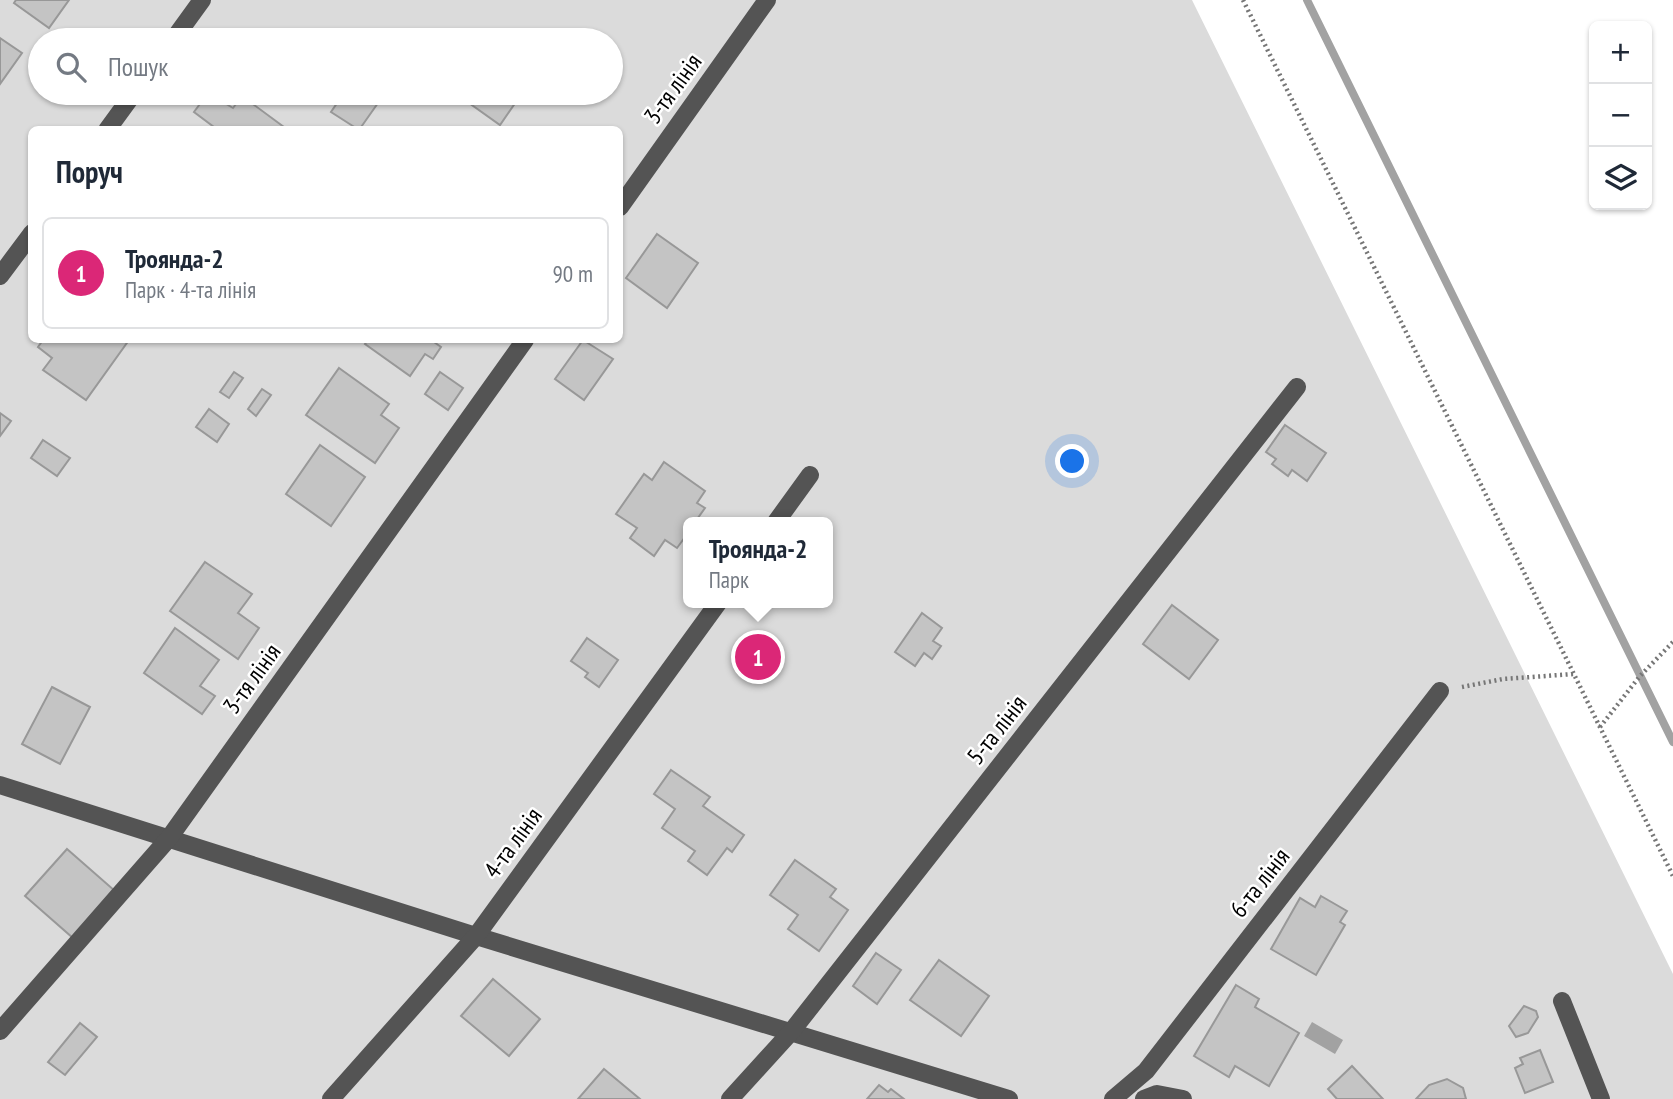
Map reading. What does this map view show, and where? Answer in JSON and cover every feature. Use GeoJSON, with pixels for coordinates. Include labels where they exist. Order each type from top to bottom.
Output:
{"type":"FeatureCollection","features":[{"type":"Feature","properties":{"kind":"street"},"geometry":{"type":"LineString","coordinates":[[182,28],[202,0]]}},
{"type":"Feature","properties":{"kind":"street","name":"3-тя лінія"},"geometry":{"type":"LineString","coordinates":[[623,202],[767,0]]}},
{"type":"Feature","properties":{"kind":"street"},"geometry":{"type":"LineString","coordinates":[[110,126],[125,105]]}},
{"type":"Feature","properties":{"kind":"street"},"geometry":{"type":"LineString","coordinates":[[0,276],[28,238]]}},
{"type":"Feature","properties":{"kind":"street","name":"3-тя лінія"},"geometry":{"type":"LineString","coordinates":[[0,1031],[169,838],[522,343]]}},
{"type":"Feature","properties":{"kind":"street","name":"5-та лінія"},"geometry":{"type":"LineString","coordinates":[[730,1099],[790,1032],[1297,387]]}},
{"type":"Feature","properties":{"kind":"street"},"geometry":{"type":"LineString","coordinates":[[780,517],[810,475]]}},
{"type":"Feature","properties":{"kind":"street","name":"4-та лінія"},"geometry":{"type":"LineString","coordinates":[[331,1099],[476,936],[714,608]]}},
{"type":"Feature","properties":{"kind":"street","name":"6-та лінія"},"geometry":{"type":"LineString","coordinates":[[1113,1099],[1146,1070],[1440,691]]}},
{"type":"Feature","properties":{"kind":"street"},"geometry":{"type":"LineString","coordinates":[[0,785],[476,936],[1009,1099]]}},
{"type":"Feature","properties":{"kind":"street"},"geometry":{"type":"LineString","coordinates":[[1562,1001],[1601,1099]]}},
{"type":"Feature","properties":{"kind":"street"},"geometry":{"type":"LineString","coordinates":[[1144,1099],[1157,1094],[1183,1099]]}},
{"type":"Feature","properties":{"kind":"path"},"geometry":{"type":"LineString","coordinates":[[1243,0],[1673,876]]}},
{"type":"Feature","properties":{"kind":"path"},"geometry":{"type":"LineString","coordinates":[[1600,727],[1640,676],[1673,642]]}},
{"type":"Feature","properties":{"kind":"path"},"geometry":{"type":"LineString","coordinates":[[1440,691],[1503,679],[1574,674]]}},
{"type":"Feature","properties":{"kind":"shaded area"},"geometry":{"type":"Polygon","coordinates":[[[0,0],[1192,0],[1673,974],[1673,1099],[0,1099],[0,0]]]}},
{"type":"Feature","properties":{"kind":"shaded area"},"geometry":{"type":"Polygon","coordinates":[[[1312,1022],[1343,1040],[1335,1054],[1304,1036],[1312,1022]]]}},
{"type":"Feature","properties":{"kind":"building"},"geometry":{"type":"Polygon","coordinates":[[[16,0],[69,0],[49,28],[14,3],[16,0]]]}},
{"type":"Feature","properties":{"kind":"building"},"geometry":{"type":"Polygon","coordinates":[[[0,38],[22,53],[0,84],[0,38]]]}},
{"type":"Feature","properties":{"kind":"building"},"geometry":{"type":"Polygon","coordinates":[[[199,105],[228,105],[233,108],[235,105],[254,105],[283,126],[213,126],[194,112],[199,105]]]}},
{"type":"Feature","properties":{"kind":"building"},"geometry":{"type":"Polygon","coordinates":[[[336,105],[377,105],[362,126],[353,126],[331,112],[336,105]]]}},
{"type":"Feature","properties":{"kind":"building"},"geometry":{"type":"Polygon","coordinates":[[[472,105],[514,105],[500,125],[472,105]]]}},
{"type":"Feature","properties":{"kind":"building"},"geometry":{"type":"Polygon","coordinates":[[[657,234],[698,263],[667,308],[626,278],[657,234]]]}},
{"type":"Feature","properties":{"kind":"building"},"geometry":{"type":"Polygon","coordinates":[[[41,343],[127,343],[86,400],[43,370],[52,358],[38,347],[41,343]]]}},
{"type":"Feature","properties":{"kind":"building"},"geometry":{"type":"Polygon","coordinates":[[[435,343],[441,347],[433,359],[425,354],[410,376],[365,344],[435,343]]]}},
{"type":"Feature","properties":{"kind":"building"},"geometry":{"type":"Polygon","coordinates":[[[581,343],[588,343],[613,359],[584,400],[555,379],[581,343]]]}},
{"type":"Feature","properties":{"kind":"building"},"geometry":{"type":"Polygon","coordinates":[[[339,368],[389,404],[381,415],[399,428],[375,463],[306,415],[339,368]]]}},
{"type":"Feature","properties":{"kind":"building"},"geometry":{"type":"Polygon","coordinates":[[[234,372],[243,378],[229,398],[220,392],[234,372]]]}},
{"type":"Feature","properties":{"kind":"building"},"geometry":{"type":"Polygon","coordinates":[[[440,372],[463,388],[448,410],[425,394],[440,372]]]}},
{"type":"Feature","properties":{"kind":"building"},"geometry":{"type":"Polygon","coordinates":[[[262,389],[271,395],[256,416],[248,409],[262,389]]]}},
{"type":"Feature","properties":{"kind":"building"},"geometry":{"type":"Polygon","coordinates":[[[209,409],[229,424],[217,442],[196,427],[209,409]]]}},
{"type":"Feature","properties":{"kind":"building"},"geometry":{"type":"Polygon","coordinates":[[[0,413],[11,421],[0,436],[0,413]]]}},
{"type":"Feature","properties":{"kind":"building"},"geometry":{"type":"Polygon","coordinates":[[[1285,425],[1326,453],[1307,481],[1292,470],[1288,476],[1272,464],[1276,459],[1266,452],[1285,425]]]}},
{"type":"Feature","properties":{"kind":"building"},"geometry":{"type":"Polygon","coordinates":[[[43,440],[70,458],[57,476],[31,458],[43,440]]]}},
{"type":"Feature","properties":{"kind":"building"},"geometry":{"type":"Polygon","coordinates":[[[320,445],[365,477],[331,526],[286,494],[320,445]]]}},
{"type":"Feature","properties":{"kind":"building"},"geometry":{"type":"Polygon","coordinates":[[[664,462],[705,491],[697,503],[705,508],[699,517],[683,517],[683,540],[677,548],[665,540],[654,556],[630,538],[637,528],[616,514],[644,474],[652,480],[664,462]]]}},
{"type":"Feature","properties":{"kind":"building"},"geometry":{"type":"Polygon","coordinates":[[[205,562],[252,594],[238,613],[259,628],[238,659],[170,611],[205,562]]]}},
{"type":"Feature","properties":{"kind":"building"},"geometry":{"type":"Polygon","coordinates":[[[1172,605],[1218,640],[1189,679],[1143,644],[1172,605]]]}},
{"type":"Feature","properties":{"kind":"building"},"geometry":{"type":"Polygon","coordinates":[[[922,613],[942,628],[933,641],[941,646],[932,659],[924,653],[915,666],[895,652],[922,613]]]}},
{"type":"Feature","properties":{"kind":"building"},"geometry":{"type":"Polygon","coordinates":[[[175,628],[219,660],[200,686],[215,696],[202,714],[144,673],[175,628]]]}},
{"type":"Feature","properties":{"kind":"building"},"geometry":{"type":"Polygon","coordinates":[[[587,638],[618,660],[599,687],[585,677],[588,673],[571,661],[587,638]]]}},
{"type":"Feature","properties":{"kind":"building"},"geometry":{"type":"Polygon","coordinates":[[[52,687],[90,707],[60,764],[22,744],[52,687]]]}},
{"type":"Feature","properties":{"kind":"building"},"geometry":{"type":"Polygon","coordinates":[[[671,770],[710,797],[703,806],[744,835],[732,852],[727,848],[707,875],[688,861],[695,851],[662,828],[675,809],[654,794],[671,770]]]}},
{"type":"Feature","properties":{"kind":"building"},"geometry":{"type":"Polygon","coordinates":[[[67,849],[115,891],[73,938],[25,896],[67,849]]]}},
{"type":"Feature","properties":{"kind":"building"},"geometry":{"type":"Polygon","coordinates":[[[795,860],[836,889],[830,897],[848,910],[819,951],[788,929],[798,915],[770,895],[795,860]]]}},
{"type":"Feature","properties":{"kind":"building"},"geometry":{"type":"Polygon","coordinates":[[[1321,896],[1347,911],[1340,922],[1345,925],[1316,975],[1271,949],[1300,898],[1315,907],[1321,896]]]}},
{"type":"Feature","properties":{"kind":"building"},"geometry":{"type":"Polygon","coordinates":[[[876,953],[901,970],[877,1004],[853,986],[876,953]]]}},
{"type":"Feature","properties":{"kind":"building"},"geometry":{"type":"Polygon","coordinates":[[[939,960],[989,996],[961,1036],[910,1000],[939,960]]]}},
{"type":"Feature","properties":{"kind":"building"},"geometry":{"type":"Polygon","coordinates":[[[493,979],[540,1019],[509,1056],[461,1016],[493,979]]]}},
{"type":"Feature","properties":{"kind":"building"},"geometry":{"type":"Polygon","coordinates":[[[1236,985],[1259,999],[1255,1007],[1299,1033],[1269,1086],[1235,1066],[1229,1077],[1194,1056],[1236,985]]]}},
{"type":"Feature","properties":{"kind":"building"},"geometry":{"type":"Polygon","coordinates":[[[1524,1006],[1536,1011],[1538,1017],[1528,1033],[1516,1037],[1509,1026],[1524,1006]]]}},
{"type":"Feature","properties":{"kind":"building"},"geometry":{"type":"Polygon","coordinates":[[[80,1023],[97,1037],[65,1075],[48,1062],[80,1023]]]}},
{"type":"Feature","properties":{"kind":"building"},"geometry":{"type":"Polygon","coordinates":[[[1540,1050],[1553,1082],[1525,1093],[1515,1068],[1523,1064],[1520,1058],[1540,1050]]]}},
{"type":"Feature","properties":{"kind":"building"},"geometry":{"type":"Polygon","coordinates":[[[1352,1066],[1383,1099],[1337,1099],[1328,1089],[1352,1066]]]}},
{"type":"Feature","properties":{"kind":"building"},"geometry":{"type":"Polygon","coordinates":[[[604,1069],[640,1099],[578,1099],[604,1069]]]}},
{"type":"Feature","properties":{"kind":"building"},"geometry":{"type":"Polygon","coordinates":[[[1447,1079],[1463,1088],[1466,1099],[1416,1099],[1429,1085],[1447,1079]]]}},
{"type":"Feature","properties":{"kind":"building"},"geometry":{"type":"Polygon","coordinates":[[[879,1085],[888,1092],[891,1089],[904,1099],[867,1099],[879,1085]]]}},
{"type":"Feature","properties":{"kind":"waterway"},"geometry":{"type":"LineString","coordinates":[[1307,0],[1673,742]]}},
{"type":"Feature","properties":{"kind":"place","name":"Троянда-2"},"geometry":{"type":"Point","coordinates":[758,657]}}]}
